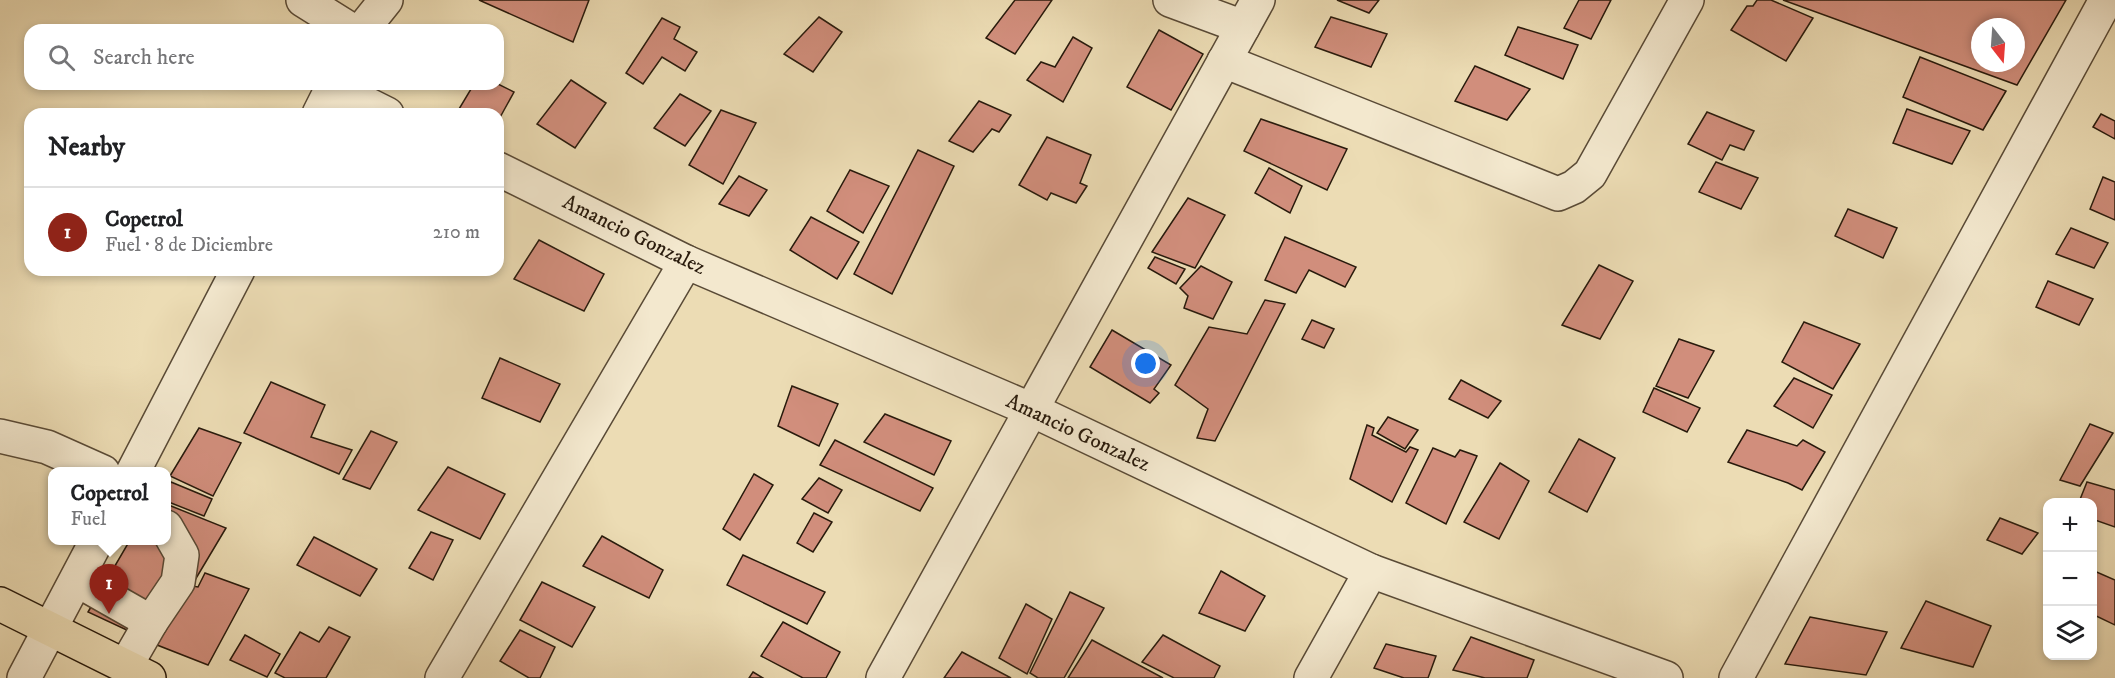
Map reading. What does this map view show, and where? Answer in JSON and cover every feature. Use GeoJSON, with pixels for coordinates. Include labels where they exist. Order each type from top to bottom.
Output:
{"type":"FeatureCollection","features":[{"type":"Feature","properties":{"kind":"main road"},"geometry":{"type":"LineString","coordinates":[[0,604],[137,672]]}},
{"type":"Feature","properties":{"kind":"street"},"geometry":{"type":"LineString","coordinates":[[303,0],[341,24]]}},
{"type":"Feature","properties":{"kind":"street"},"geometry":{"type":"LineString","coordinates":[[367,24],[386,0]]}},
{"type":"Feature","properties":{"kind":"street"},"geometry":{"type":"LineString","coordinates":[[883,678],[1251,13],[1170,0]]}},
{"type":"Feature","properties":{"kind":"street"},"geometry":{"type":"LineString","coordinates":[[1224,61],[1558,194],[1574,187],[1590,174],[1687,0]]}},
{"type":"Feature","properties":{"kind":"street"},"geometry":{"type":"LineString","coordinates":[[1736,678],[2106,0]]}},
{"type":"Feature","properties":{"kind":"street"},"geometry":{"type":"LineString","coordinates":[[329,95],[369,108]]}},
{"type":"Feature","properties":{"kind":"street","name":"Amancio Gonzalez"},"geometry":{"type":"LineString","coordinates":[[504,172],[686,262],[1032,410],[1371,572],[1666,678]]}},
{"type":"Feature","properties":{"kind":"street"},"geometry":{"type":"LineString","coordinates":[[442,678],[686,262]]}},
{"type":"Feature","properties":{"kind":"street"},"geometry":{"type":"LineString","coordinates":[[135,467],[235,276]]}},
{"type":"Feature","properties":{"kind":"street"},"geometry":{"type":"LineString","coordinates":[[0,436],[47,447],[94,467]]}},
{"type":"Feature","properties":{"kind":"street"},"geometry":{"type":"LineString","coordinates":[[137,672],[151,622],[178,582],[182,555],[171,536]]}},
{"type":"Feature","properties":{"kind":"street"},"geometry":{"type":"LineString","coordinates":[[24,678],[94,545]]}},
{"type":"Feature","properties":{"kind":"street"},"geometry":{"type":"LineString","coordinates":[[1311,678],[1371,572]]}},
{"type":"Feature","properties":{"kind":"street"},"geometry":{"type":"LineString","coordinates":[[77,580],[151,622]]}},
{"type":"Feature","properties":{"kind":"building"},"geometry":{"type":"Polygon","coordinates":[[[479,0],[589,0],[573,42],[479,0]]]}},
{"type":"Feature","properties":{"kind":"building"},"geometry":{"type":"Polygon","coordinates":[[[1015,0],[1052,0],[1015,54],[986,38],[1015,0]]]}},
{"type":"Feature","properties":{"kind":"building"},"geometry":{"type":"Polygon","coordinates":[[[1337,0],[1379,0],[1369,13],[1337,0]]]}},
{"type":"Feature","properties":{"kind":"building"},"geometry":{"type":"Polygon","coordinates":[[[1579,0],[1611,0],[1591,39],[1564,28],[1579,0]]]}},
{"type":"Feature","properties":{"kind":"building"},"geometry":{"type":"Polygon","coordinates":[[[1757,0],[1771,0],[1813,18],[1786,61],[1731,30],[1747,6],[1753,6],[1757,0]]]}},
{"type":"Feature","properties":{"kind":"building"},"geometry":{"type":"Polygon","coordinates":[[[1783,0],[2066,0],[2025,71],[2025,18],[1971,18],[1971,68],[1783,0]]]}},
{"type":"Feature","properties":{"kind":"building"},"geometry":{"type":"Polygon","coordinates":[[[819,17],[842,32],[813,72],[784,54],[819,17]]]}},
{"type":"Feature","properties":{"kind":"building"},"geometry":{"type":"Polygon","coordinates":[[[1331,17],[1387,34],[1371,67],[1315,47],[1331,17]]]}},
{"type":"Feature","properties":{"kind":"building"},"geometry":{"type":"Polygon","coordinates":[[[662,18],[680,27],[674,39],[697,52],[685,71],[662,57],[643,84],[626,73],[662,18]]]}},
{"type":"Feature","properties":{"kind":"building"},"geometry":{"type":"Polygon","coordinates":[[[1518,27],[1578,45],[1563,79],[1505,55],[1518,27]]]}},
{"type":"Feature","properties":{"kind":"building"},"geometry":{"type":"Polygon","coordinates":[[[1159,30],[1203,54],[1171,110],[1127,87],[1159,30]]]}},
{"type":"Feature","properties":{"kind":"building"},"geometry":{"type":"Polygon","coordinates":[[[1073,37],[1092,48],[1063,102],[1027,80],[1041,62],[1055,67],[1073,37]]]}},
{"type":"Feature","properties":{"kind":"building"},"geometry":{"type":"Polygon","coordinates":[[[1920,57],[2006,91],[1983,130],[1903,97],[1920,57]]]}},
{"type":"Feature","properties":{"kind":"building"},"geometry":{"type":"Polygon","coordinates":[[[1475,66],[1530,89],[1507,120],[1455,101],[1475,66]]]}},
{"type":"Feature","properties":{"kind":"building"},"geometry":{"type":"Polygon","coordinates":[[[1981,72],[2024,72],[2017,85],[1981,72]]]}},
{"type":"Feature","properties":{"kind":"building"},"geometry":{"type":"Polygon","coordinates":[[[571,80],[606,103],[575,148],[537,124],[571,80]]]}},
{"type":"Feature","properties":{"kind":"building"},"geometry":{"type":"Polygon","coordinates":[[[504,87],[514,92],[504,110],[504,108],[460,108],[470,90],[504,90],[504,87]]]}},
{"type":"Feature","properties":{"kind":"building"},"geometry":{"type":"Polygon","coordinates":[[[680,94],[711,111],[685,146],[654,128],[680,94]]]}},
{"type":"Feature","properties":{"kind":"building"},"geometry":{"type":"Polygon","coordinates":[[[979,101],[1011,115],[999,132],[992,129],[973,152],[949,141],[979,101]]]}},
{"type":"Feature","properties":{"kind":"building"},"geometry":{"type":"Polygon","coordinates":[[[1907,109],[1970,131],[1952,164],[1893,143],[1907,109]]]}},
{"type":"Feature","properties":{"kind":"building"},"geometry":{"type":"Polygon","coordinates":[[[721,110],[756,123],[723,184],[689,165],[721,110]]]}},
{"type":"Feature","properties":{"kind":"building"},"geometry":{"type":"Polygon","coordinates":[[[1707,112],[1754,131],[1744,150],[1730,145],[1722,160],[1688,144],[1707,112]]]}},
{"type":"Feature","properties":{"kind":"building"},"geometry":{"type":"Polygon","coordinates":[[[2101,114],[2115,121],[2115,139],[2093,127],[2101,114]]]}},
{"type":"Feature","properties":{"kind":"building"},"geometry":{"type":"Polygon","coordinates":[[[1261,119],[1347,149],[1327,190],[1244,151],[1261,119]]]}},
{"type":"Feature","properties":{"kind":"building"},"geometry":{"type":"Polygon","coordinates":[[[1047,137],[1091,155],[1080,183],[1087,186],[1076,203],[1051,193],[1047,200],[1019,185],[1047,137]]]}},
{"type":"Feature","properties":{"kind":"building"},"geometry":{"type":"Polygon","coordinates":[[[918,150],[954,166],[892,294],[854,274],[918,150]]]}},
{"type":"Feature","properties":{"kind":"building"},"geometry":{"type":"Polygon","coordinates":[[[1716,162],[1758,178],[1741,209],[1699,192],[1716,162]]]}},
{"type":"Feature","properties":{"kind":"building"},"geometry":{"type":"Polygon","coordinates":[[[1269,168],[1302,186],[1290,213],[1255,193],[1269,168]]]}},
{"type":"Feature","properties":{"kind":"building"},"geometry":{"type":"Polygon","coordinates":[[[850,170],[889,186],[863,233],[827,211],[850,170]]]}},
{"type":"Feature","properties":{"kind":"building"},"geometry":{"type":"Polygon","coordinates":[[[739,176],[767,190],[749,216],[719,204],[739,176]]]}},
{"type":"Feature","properties":{"kind":"building"},"geometry":{"type":"Polygon","coordinates":[[[2103,177],[2115,182],[2115,220],[2090,209],[2103,177]]]}},
{"type":"Feature","properties":{"kind":"building"},"geometry":{"type":"Polygon","coordinates":[[[1188,198],[1225,215],[1195,268],[1152,252],[1188,198]]]}},
{"type":"Feature","properties":{"kind":"building"},"geometry":{"type":"Polygon","coordinates":[[[1848,209],[1897,228],[1883,258],[1835,236],[1848,209]]]}},
{"type":"Feature","properties":{"kind":"building"},"geometry":{"type":"Polygon","coordinates":[[[811,217],[859,242],[837,279],[790,250],[811,217]]]}},
{"type":"Feature","properties":{"kind":"building"},"geometry":{"type":"Polygon","coordinates":[[[2071,228],[2108,243],[2094,268],[2056,254],[2071,228]]]}},
{"type":"Feature","properties":{"kind":"building"},"geometry":{"type":"Polygon","coordinates":[[[1285,237],[1356,267],[1345,287],[1309,270],[1296,293],[1265,280],[1285,237]]]}},
{"type":"Feature","properties":{"kind":"building"},"geometry":{"type":"Polygon","coordinates":[[[539,240],[604,274],[584,311],[514,279],[539,240]]]}},
{"type":"Feature","properties":{"kind":"building"},"geometry":{"type":"Polygon","coordinates":[[[1155,257],[1185,269],[1176,284],[1148,268],[1155,257]]]}},
{"type":"Feature","properties":{"kind":"building"},"geometry":{"type":"Polygon","coordinates":[[[1599,265],[1633,281],[1600,339],[1562,325],[1599,265]]]}},
{"type":"Feature","properties":{"kind":"building"},"geometry":{"type":"Polygon","coordinates":[[[1201,266],[1232,282],[1213,319],[1184,308],[1188,296],[1180,288],[1201,266]]]}},
{"type":"Feature","properties":{"kind":"building"},"geometry":{"type":"Polygon","coordinates":[[[2048,281],[2093,299],[2079,325],[2036,307],[2048,281]]]}},
{"type":"Feature","properties":{"kind":"building"},"geometry":{"type":"Polygon","coordinates":[[[1265,300],[1285,304],[1215,441],[1197,438],[1208,409],[1175,385],[1209,327],[1247,334],[1265,300]]]}},
{"type":"Feature","properties":{"kind":"building"},"geometry":{"type":"Polygon","coordinates":[[[1312,320],[1334,329],[1324,348],[1302,339],[1312,320]]]}},
{"type":"Feature","properties":{"kind":"building"},"geometry":{"type":"Polygon","coordinates":[[[1804,322],[1860,344],[1833,389],[1782,362],[1804,322]]]}},
{"type":"Feature","properties":{"kind":"building"},"geometry":{"type":"Polygon","coordinates":[[[1112,330],[1171,365],[1154,389],[1159,393],[1150,403],[1090,367],[1112,330]]]}},
{"type":"Feature","properties":{"kind":"building"},"geometry":{"type":"Polygon","coordinates":[[[1679,339],[1714,351],[1688,398],[1656,386],[1679,339]]]}},
{"type":"Feature","properties":{"kind":"building"},"geometry":{"type":"Polygon","coordinates":[[[500,358],[560,384],[540,422],[482,398],[500,358]]]}},
{"type":"Feature","properties":{"kind":"building"},"geometry":{"type":"Polygon","coordinates":[[[1794,378],[1832,395],[1813,428],[1774,406],[1794,378]]]}},
{"type":"Feature","properties":{"kind":"building"},"geometry":{"type":"Polygon","coordinates":[[[1461,380],[1501,401],[1488,418],[1449,399],[1461,380]]]}},
{"type":"Feature","properties":{"kind":"building"},"geometry":{"type":"Polygon","coordinates":[[[271,382],[325,405],[311,437],[352,450],[339,474],[244,433],[271,382]]]}},
{"type":"Feature","properties":{"kind":"building"},"geometry":{"type":"Polygon","coordinates":[[[792,386],[838,404],[819,446],[778,426],[792,386]]]}},
{"type":"Feature","properties":{"kind":"building"},"geometry":{"type":"Polygon","coordinates":[[[1654,388],[1700,408],[1687,432],[1643,412],[1654,388]]]}},
{"type":"Feature","properties":{"kind":"building"},"geometry":{"type":"Polygon","coordinates":[[[885,414],[951,441],[934,475],[864,442],[885,414]]]}},
{"type":"Feature","properties":{"kind":"building"},"geometry":{"type":"Polygon","coordinates":[[[1388,417],[1418,430],[1405,449],[1377,433],[1388,417]]]}},
{"type":"Feature","properties":{"kind":"building"},"geometry":{"type":"Polygon","coordinates":[[[2090,424],[2113,433],[2080,486],[2060,480],[2090,424]]]}},
{"type":"Feature","properties":{"kind":"building"},"geometry":{"type":"Polygon","coordinates":[[[1367,425],[1374,428],[1372,435],[1406,452],[1410,447],[1418,450],[1392,502],[1350,479],[1367,425]]]}},
{"type":"Feature","properties":{"kind":"building"},"geometry":{"type":"Polygon","coordinates":[[[199,428],[241,443],[213,496],[171,476],[199,428]]]}},
{"type":"Feature","properties":{"kind":"building"},"geometry":{"type":"Polygon","coordinates":[[[1747,430],[1797,446],[1803,440],[1825,452],[1802,490],[1728,462],[1747,430]]]}},
{"type":"Feature","properties":{"kind":"building"},"geometry":{"type":"Polygon","coordinates":[[[371,431],[397,442],[370,489],[343,479],[371,431]]]}},
{"type":"Feature","properties":{"kind":"building"},"geometry":{"type":"Polygon","coordinates":[[[1579,439],[1615,458],[1587,512],[1549,492],[1579,439]]]}},
{"type":"Feature","properties":{"kind":"building"},"geometry":{"type":"Polygon","coordinates":[[[835,440],[933,488],[920,511],[820,465],[835,440]]]}},
{"type":"Feature","properties":{"kind":"building"},"geometry":{"type":"Polygon","coordinates":[[[1433,448],[1455,457],[1460,450],[1477,456],[1446,524],[1406,503],[1433,448]]]}},
{"type":"Feature","properties":{"kind":"building"},"geometry":{"type":"Polygon","coordinates":[[[1500,463],[1529,481],[1499,539],[1464,522],[1500,463]]]}},
{"type":"Feature","properties":{"kind":"building"},"geometry":{"type":"Polygon","coordinates":[[[448,467],[505,494],[480,539],[418,510],[448,467]]]}},
{"type":"Feature","properties":{"kind":"building"},"geometry":{"type":"Polygon","coordinates":[[[754,474],[773,485],[740,540],[723,529],[754,474]]]}},
{"type":"Feature","properties":{"kind":"building"},"geometry":{"type":"Polygon","coordinates":[[[819,478],[842,490],[828,513],[802,499],[819,478]]]}},
{"type":"Feature","properties":{"kind":"building"},"geometry":{"type":"Polygon","coordinates":[[[171,482],[212,499],[204,516],[171,503],[171,482]]]}},
{"type":"Feature","properties":{"kind":"building"},"geometry":{"type":"Polygon","coordinates":[[[2087,482],[2115,490],[2115,527],[2097,521],[2097,498],[2081,498],[2087,482]]]}},
{"type":"Feature","properties":{"kind":"building"},"geometry":{"type":"Polygon","coordinates":[[[171,506],[226,528],[195,580],[183,576],[146,639],[88,612],[127,545],[171,545],[171,506]]]}},
{"type":"Feature","properties":{"kind":"building"},"geometry":{"type":"Polygon","coordinates":[[[814,513],[832,522],[813,552],[797,543],[814,513]]]}},
{"type":"Feature","properties":{"kind":"building"},"geometry":{"type":"Polygon","coordinates":[[[2000,518],[2038,533],[2022,554],[1987,540],[2000,518]]]}},
{"type":"Feature","properties":{"kind":"building"},"geometry":{"type":"Polygon","coordinates":[[[431,532],[453,540],[433,580],[409,568],[431,532]]]}},
{"type":"Feature","properties":{"kind":"building"},"geometry":{"type":"Polygon","coordinates":[[[602,536],[663,570],[649,598],[583,566],[602,536]]]}},
{"type":"Feature","properties":{"kind":"building"},"geometry":{"type":"Polygon","coordinates":[[[314,537],[377,569],[360,596],[297,565],[314,537]]]}},
{"type":"Feature","properties":{"kind":"building"},"geometry":{"type":"Polygon","coordinates":[[[743,555],[825,592],[807,624],[727,585],[743,555]]]}},
{"type":"Feature","properties":{"kind":"building"},"geometry":{"type":"Polygon","coordinates":[[[1221,571],[1265,596],[1245,631],[1199,613],[1221,571]]]}},
{"type":"Feature","properties":{"kind":"building"},"geometry":{"type":"Polygon","coordinates":[[[2097,572],[2115,580],[2115,625],[2097,616],[2097,572]]]}},
{"type":"Feature","properties":{"kind":"building"},"geometry":{"type":"Polygon","coordinates":[[[205,573],[249,589],[208,665],[152,643],[186,585],[198,587],[205,573]]]}},
{"type":"Feature","properties":{"kind":"building"},"geometry":{"type":"Polygon","coordinates":[[[542,582],[595,607],[572,647],[520,620],[542,582]]]}},
{"type":"Feature","properties":{"kind":"building"},"geometry":{"type":"Polygon","coordinates":[[[1070,592],[1104,608],[1064,678],[1038,678],[1030,673],[1070,592]]]}},
{"type":"Feature","properties":{"kind":"building"},"geometry":{"type":"Polygon","coordinates":[[[1926,601],[1991,626],[1973,667],[1901,648],[1926,601]]]}},
{"type":"Feature","properties":{"kind":"building"},"geometry":{"type":"Polygon","coordinates":[[[1026,604],[1052,619],[1027,674],[999,658],[1026,604]]]}},
{"type":"Feature","properties":{"kind":"building"},"geometry":{"type":"Polygon","coordinates":[[[1810,617],[1887,632],[1866,675],[1785,664],[1810,617]]]}},
{"type":"Feature","properties":{"kind":"building"},"geometry":{"type":"Polygon","coordinates":[[[783,622],[840,652],[826,678],[803,678],[761,656],[783,622]]]}},
{"type":"Feature","properties":{"kind":"building"},"geometry":{"type":"Polygon","coordinates":[[[329,627],[350,637],[326,678],[285,678],[275,673],[300,632],[319,642],[329,627]]]}},
{"type":"Feature","properties":{"kind":"building"},"geometry":{"type":"Polygon","coordinates":[[[520,630],[555,647],[540,678],[529,678],[500,661],[520,630]]]}},
{"type":"Feature","properties":{"kind":"building"},"geometry":{"type":"Polygon","coordinates":[[[245,635],[280,654],[267,677],[230,660],[245,635]]]}},
{"type":"Feature","properties":{"kind":"building"},"geometry":{"type":"Polygon","coordinates":[[[1163,635],[1220,666],[1214,678],[1174,678],[1142,662],[1163,635]]]}},
{"type":"Feature","properties":{"kind":"building"},"geometry":{"type":"Polygon","coordinates":[[[1471,637],[1534,660],[1527,678],[1485,678],[1453,670],[1471,637]]]}},
{"type":"Feature","properties":{"kind":"building"},"geometry":{"type":"Polygon","coordinates":[[[1092,640],[1163,678],[1068,678],[1092,640]]]}},
{"type":"Feature","properties":{"kind":"building"},"geometry":{"type":"Polygon","coordinates":[[[1386,644],[1436,656],[1428,678],[1404,678],[1374,668],[1386,644]]]}},
{"type":"Feature","properties":{"kind":"building"},"geometry":{"type":"Polygon","coordinates":[[[962,652],[1011,678],[944,678],[962,652]]]}},
{"type":"Feature","properties":{"kind":"building"},"geometry":{"type":"Polygon","coordinates":[[[753,672],[763,678],[749,678],[753,672]]]}},
{"type":"Feature","properties":{"kind":"place","name":"Copetrol"},"geometry":{"type":"Point","coordinates":[109,614]}}]}
